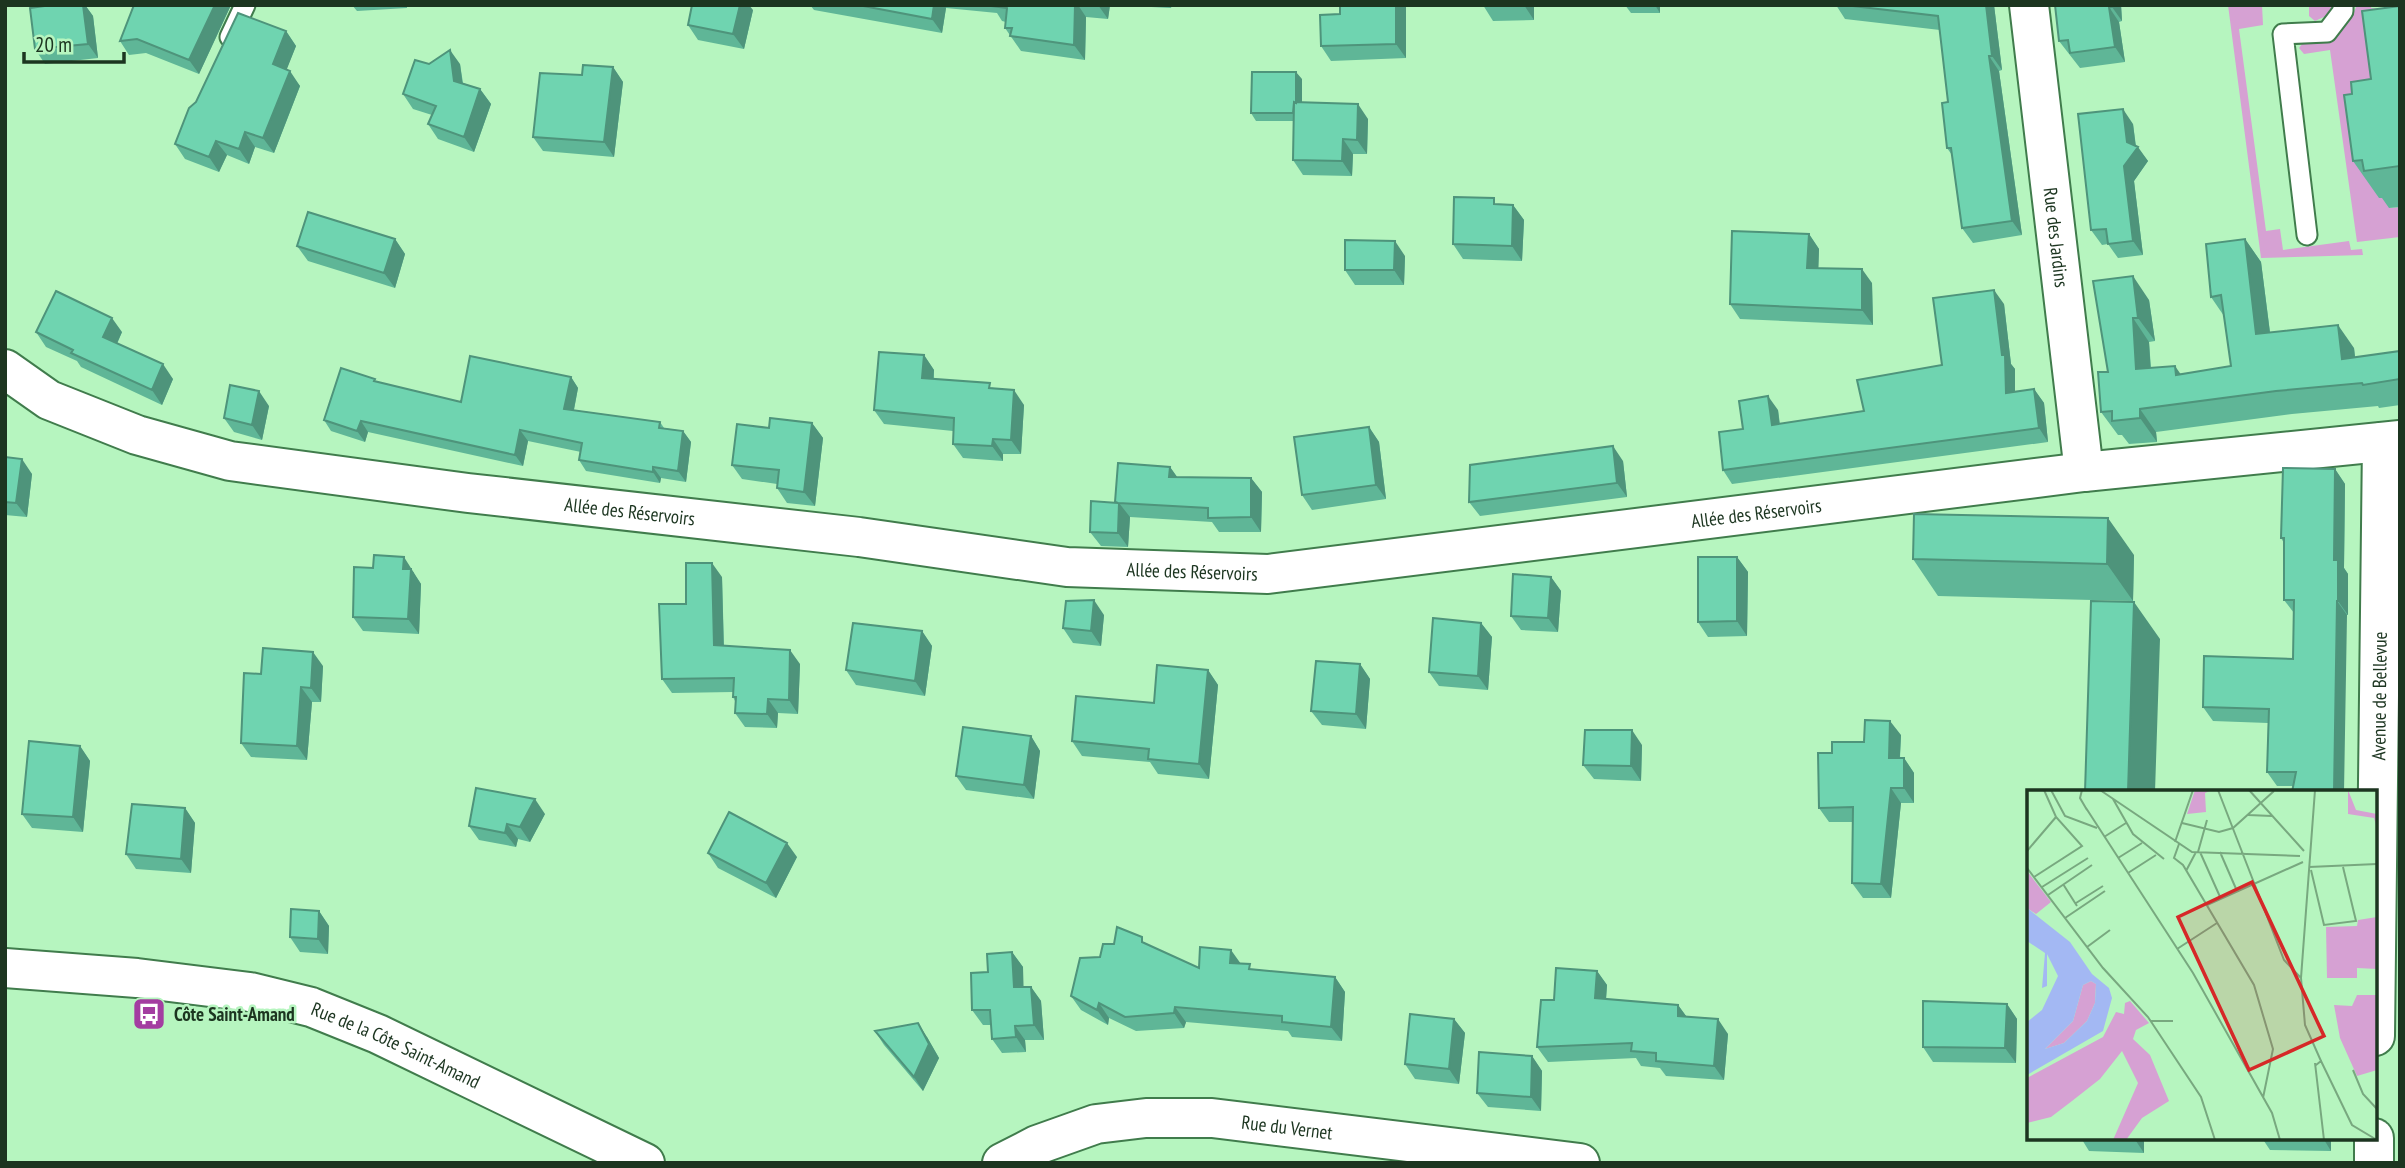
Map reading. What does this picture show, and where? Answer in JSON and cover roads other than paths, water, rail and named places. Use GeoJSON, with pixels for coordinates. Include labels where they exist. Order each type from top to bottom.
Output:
{"type":"FeatureCollection","features":[{"type":"Feature","properties":{"kind":"street","name":"Rue des Jardins"},"geometry":{"type":"LineString","coordinates":[[2029,5],[2084,472]]}},
{"type":"Feature","properties":{"kind":"street","name":"Allée des Réservoirs"},"geometry":{"type":"LineString","coordinates":[[5,369],[50,400],[137,435],[230,461],[479,494],[859,537],[1067,567],[1268,574],[2084,472],[2391,441]]}},
{"type":"Feature","properties":{"kind":"street","name":"Avenue de Bellevue"},"geometry":{"type":"LineString","coordinates":[[2377,1019],[2388,923],[2391,441]]}},
{"type":"Feature","properties":{"kind":"street","name":"Rue de la Côte Saint-Amand"},"geometry":{"type":"LineString","coordinates":[[5,968],[137,978],[250,992],[311,1007],[379,1034],[645,1163]]}},
{"type":"Feature","properties":{"kind":"street","name":"Rue du Vernet"},"geometry":{"type":"LineString","coordinates":[[1002,1163],[1037,1145],[1096,1124],[1146,1118],[1212,1118],[1580,1163]]}},
{"type":"Feature","properties":{"kind":"street"},"geometry":{"type":"LineString","coordinates":[[2374,1140],[2374,1163]]}},
{"type":"Feature","properties":{"kind":"lane"},"geometry":{"type":"LineString","coordinates":[[223,51],[244,5]]}},
{"type":"Feature","properties":{"kind":"lane"},"geometry":{"type":"LineString","coordinates":[[2307,234],[2283,34],[2327,32],[2343,11],[2343,5]]}},
{"type":"Feature","properties":{"kind":"place","name":"Côte Saint-Amand"},"geometry":{"type":"Point","coordinates":[149,1014]}}]}
